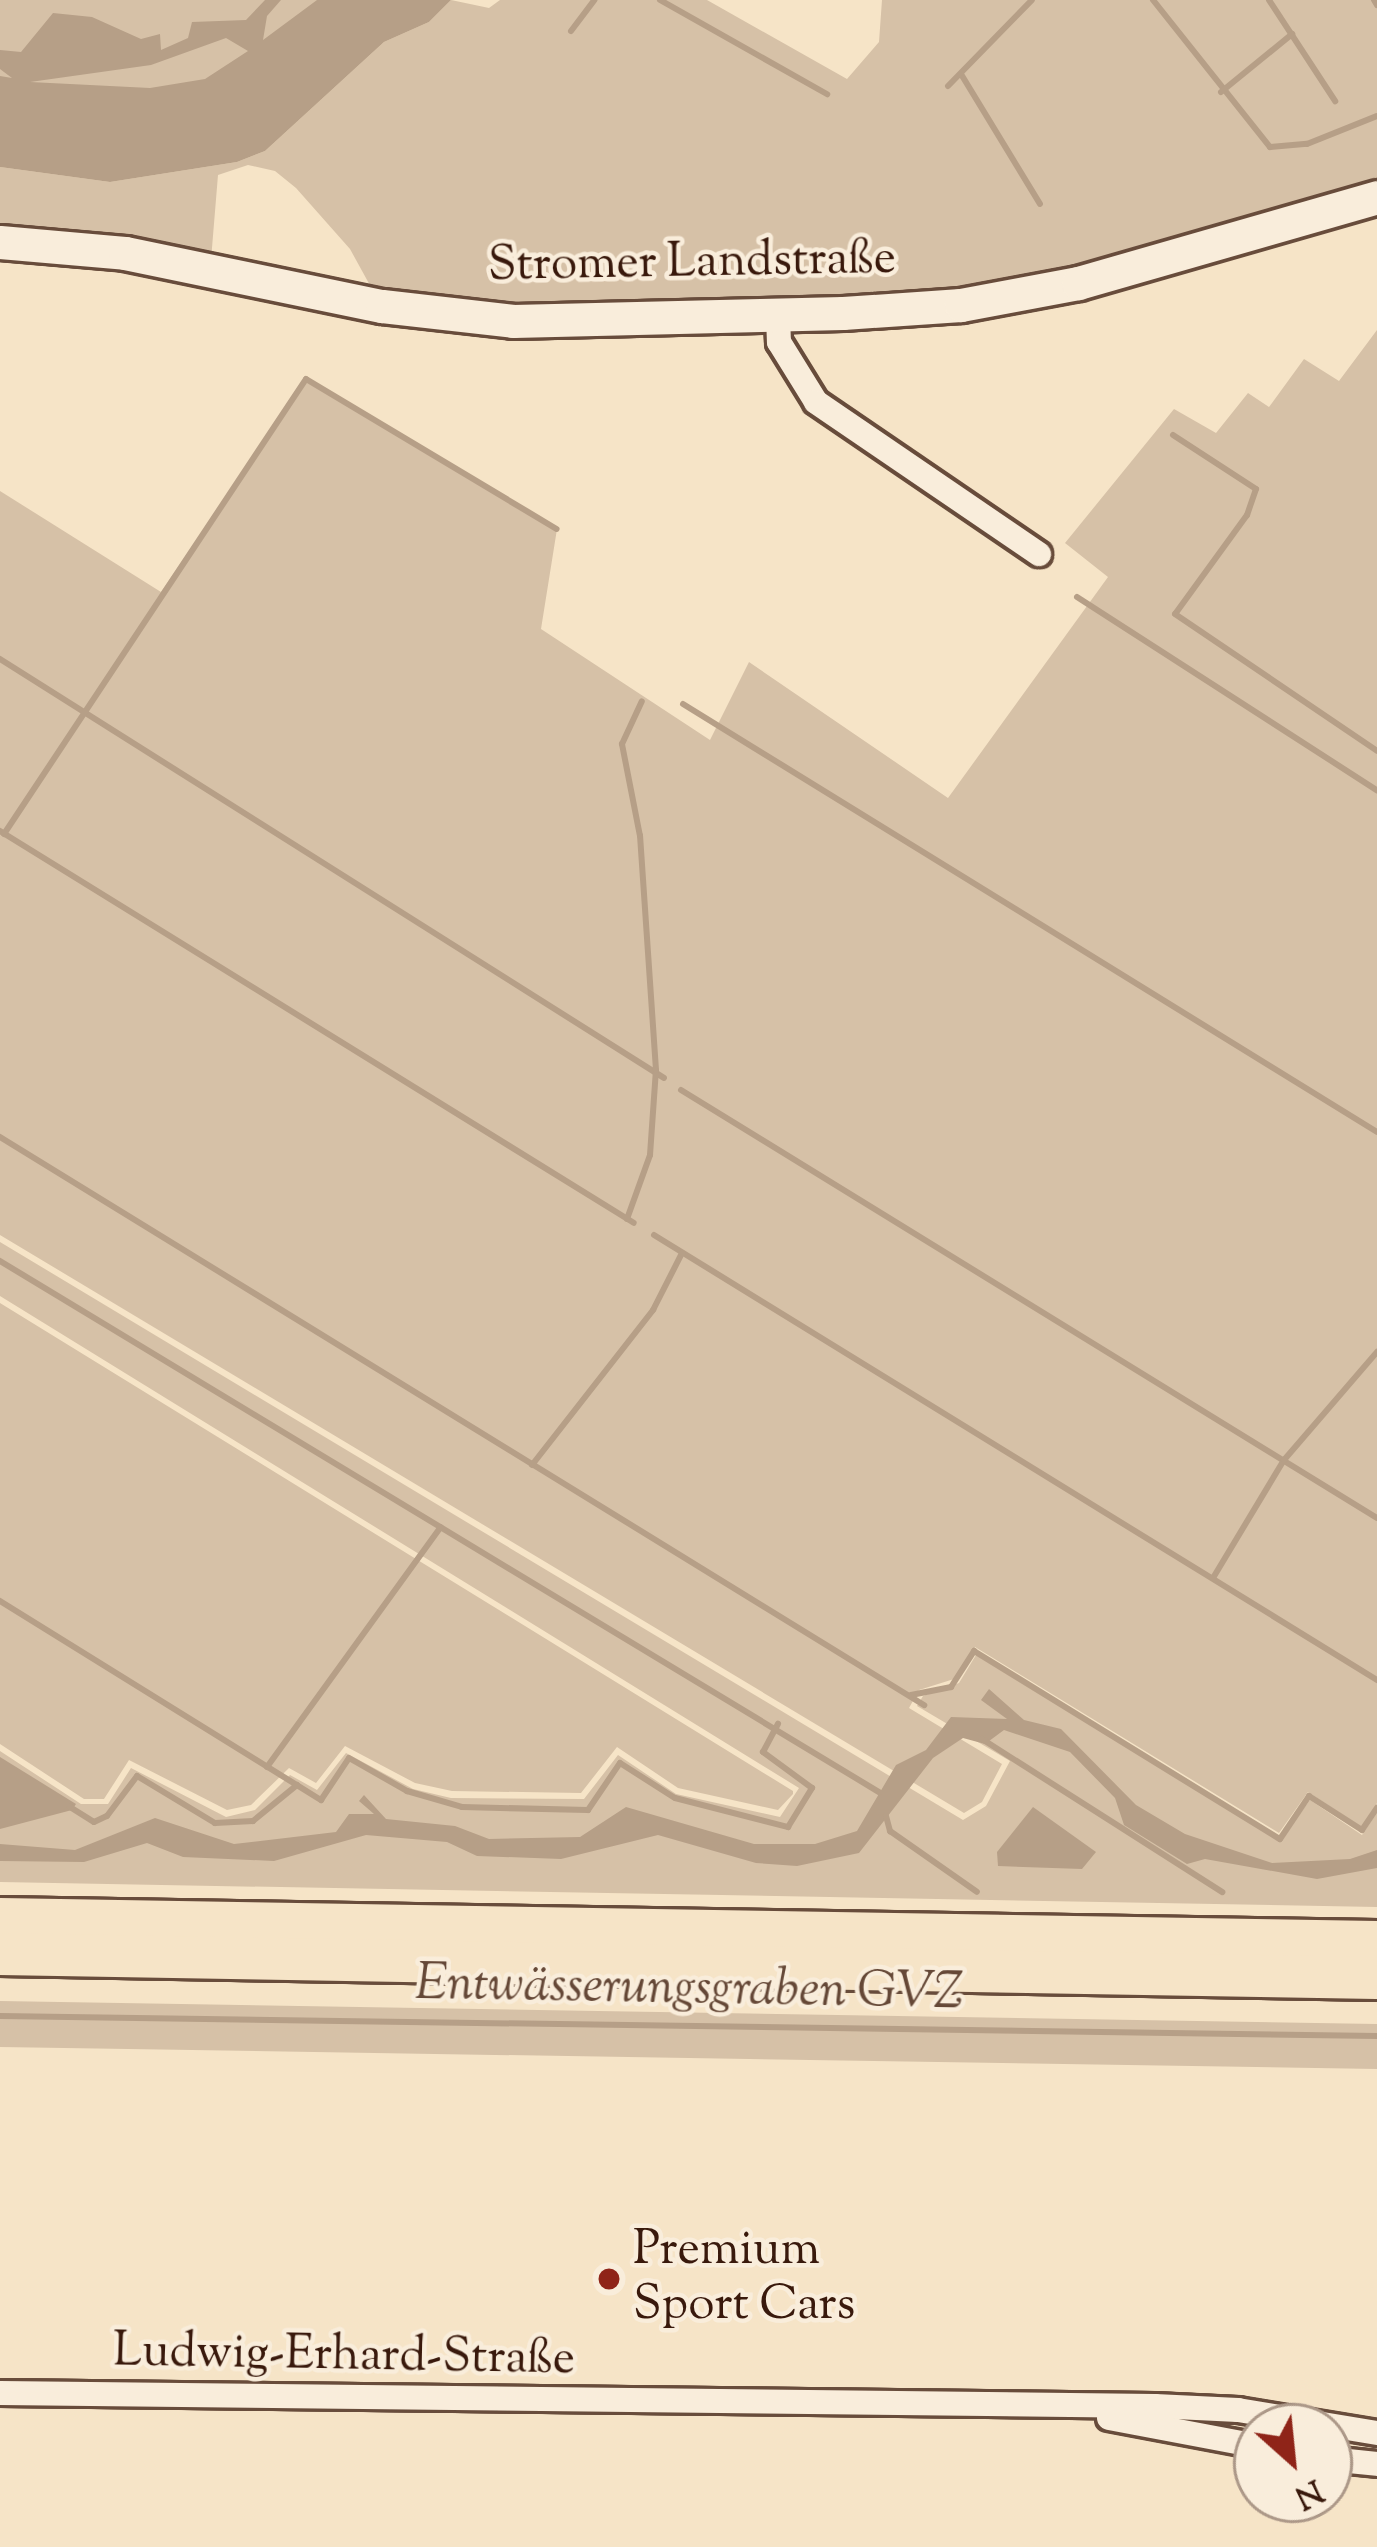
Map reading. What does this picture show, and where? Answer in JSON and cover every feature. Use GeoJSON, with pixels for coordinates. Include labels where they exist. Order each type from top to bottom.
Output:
{"type":"FeatureCollection","features":[{"type":"Feature","properties":{"kind":"highway"},"geometry":{"type":"LineString","coordinates":[[0,1919],[1377,1942]]}},
{"type":"Feature","properties":{"kind":"highway"},"geometry":{"type":"LineString","coordinates":[[0,1954],[1377,1978]]}},
{"type":"Feature","properties":{"kind":"main road","name":"Stromer Landstraße"},"geometry":{"type":"LineString","coordinates":[[0,242],[125,253],[382,306],[513,321],[778,315],[1022,295],[1377,197]]}},
{"type":"Feature","properties":{"kind":"street"},"geometry":{"type":"LineString","coordinates":[[778,315],[779,342],[816,401],[1039,554]]}},
{"type":"Feature","properties":{"kind":"street","name":"Ludwig-Erhard-Straße"},"geometry":{"type":"LineString","coordinates":[[0,2393],[1238,2410],[1377,2433]]}},
{"type":"Feature","properties":{"kind":"street","name":"Ludwig-Erhard-Straße"},"geometry":{"type":"LineString","coordinates":[[1047,2410],[1233,2442]]}},
{"type":"Feature","properties":{"kind":"shaded area"},"geometry":{"type":"Polygon","coordinates":[[[0,0],[411,0],[374,29],[0,141],[0,0]]]}},
{"type":"Feature","properties":{"kind":"shaded area"},"geometry":{"type":"Polygon","coordinates":[[[265,0],[281,0],[267,16],[263,40],[317,0],[451,0],[429,22],[384,42],[265,151],[237,162],[110,182],[0,167],[0,76],[12,78],[0,69],[0,50],[21,52],[53,13],[92,17],[141,39],[160,34],[161,50],[188,38],[192,22],[246,20],[265,0]],[[226,38],[151,65],[30,82],[150,88],[205,79],[248,51],[226,38]]]}},
{"type":"Feature","properties":{"kind":"shaded area"},"geometry":{"type":"Polygon","coordinates":[[[451,0],[489,8],[500,0],[707,0],[847,79],[879,42],[882,0],[1377,0],[1377,181],[970,294],[511,306],[372,289],[350,249],[296,188],[275,171],[248,165],[218,175],[211,260],[0,233],[0,167],[110,182],[237,162],[265,151],[384,42],[429,22],[451,0]]]}},
{"type":"Feature","properties":{"kind":"shaded area"},"geometry":{"type":"Polygon","coordinates":[[[1377,330],[1377,1803],[1363,1828],[1308,1792],[1279,1833],[975,1647],[954,1679],[919,1690],[909,1708],[1002,1764],[982,1802],[964,1813],[0,1235],[0,491],[161,592],[306,379],[557,529],[541,629],[710,740],[749,662],[948,798],[1108,577],[1065,543],[1174,409],[1216,433],[1248,393],[1269,407],[1304,359],[1339,381],[1377,330]]]}},
{"type":"Feature","properties":{"kind":"shaded area"},"geometry":{"type":"Polygon","coordinates":[[[0,1242],[963,1820],[986,1806],[1010,1761],[917,1706],[923,1696],[959,1683],[976,1655],[1280,1841],[1310,1800],[1362,1835],[1377,1813],[1377,1907],[0,1882],[0,1751],[81,1804],[108,1804],[131,1768],[226,1817],[255,1810],[290,1775],[317,1790],[346,1753],[413,1789],[451,1798],[584,1799],[618,1755],[676,1794],[780,1817],[799,1788],[0,1296],[0,1242]]]}},
{"type":"Feature","properties":{"kind":"shaded area"},"geometry":{"type":"Polygon","coordinates":[[[0,1303],[793,1794],[778,1810],[678,1788],[617,1747],[581,1793],[452,1791],[415,1783],[345,1746],[316,1783],[289,1768],[251,1805],[227,1810],[129,1760],[104,1799],[84,1799],[0,1744],[0,1303]]]}},
{"type":"Feature","properties":{"kind":"shaded area"},"geometry":{"type":"Polygon","coordinates":[[[989,1689],[1024,1720],[1061,1729],[1136,1805],[1185,1834],[1272,1863],[1350,1859],[1377,1850],[1377,1868],[1317,1879],[1205,1859],[1187,1864],[1124,1825],[1115,1798],[1070,1752],[1004,1730],[985,1744],[963,1738],[933,1758],[859,1853],[797,1866],[756,1863],[658,1835],[561,1859],[477,1856],[447,1842],[366,1835],[274,1861],[183,1857],[147,1843],[84,1862],[0,1861],[0,1844],[75,1850],[155,1818],[234,1844],[336,1832],[349,1814],[374,1814],[359,1801],[364,1795],[386,1819],[455,1826],[489,1839],[580,1837],[626,1807],[754,1844],[815,1844],[857,1831],[896,1765],[926,1750],[951,1717],[1007,1719],[981,1700],[989,1689]]]}},
{"type":"Feature","properties":{"kind":"shaded area"},"geometry":{"type":"Polygon","coordinates":[[[0,1757],[76,1804],[72,1810],[0,1829],[0,1757]]]}},
{"type":"Feature","properties":{"kind":"shaded area"},"geometry":{"type":"Polygon","coordinates":[[[1033,1807],[1096,1852],[1082,1869],[998,1866],[997,1852],[1033,1807]]]}},
{"type":"Feature","properties":{"kind":"shaded area"},"geometry":{"type":"Polygon","coordinates":[[[0,2001],[1377,2024],[1377,2069],[0,2047],[0,2001]]]}},
{"type":"Feature","properties":{"kind":"waterway"},"geometry":{"type":"LineString","coordinates":[[571,31],[594,0]]}},
{"type":"Feature","properties":{"kind":"waterway"},"geometry":{"type":"LineString","coordinates":[[660,0],[827,94]]}},
{"type":"Feature","properties":{"kind":"waterway"},"geometry":{"type":"LineString","coordinates":[[948,86],[1032,0]]}},
{"type":"Feature","properties":{"kind":"waterway"},"geometry":{"type":"LineString","coordinates":[[1153,0],[1270,147],[1307,144],[1377,116]]}},
{"type":"Feature","properties":{"kind":"waterway"},"geometry":{"type":"LineString","coordinates":[[1269,0],[1335,101]]}},
{"type":"Feature","properties":{"kind":"waterway"},"geometry":{"type":"LineString","coordinates":[[1374,0],[1377,5]]}},
{"type":"Feature","properties":{"kind":"waterway"},"geometry":{"type":"LineString","coordinates":[[1221,92],[1292,34]]}},
{"type":"Feature","properties":{"kind":"waterway"},"geometry":{"type":"LineString","coordinates":[[961,74],[1040,204]]}},
{"type":"Feature","properties":{"kind":"waterway"},"geometry":{"type":"LineString","coordinates":[[4,834],[306,379],[557,529]]}},
{"type":"Feature","properties":{"kind":"waterway"},"geometry":{"type":"LineString","coordinates":[[1173,435],[1256,489],[1247,515],[1175,614],[1377,751]]}},
{"type":"Feature","properties":{"kind":"waterway"},"geometry":{"type":"LineString","coordinates":[[1077,597],[1377,790]]}},
{"type":"Feature","properties":{"kind":"waterway"},"geometry":{"type":"LineString","coordinates":[[0,659],[664,1078]]}},
{"type":"Feature","properties":{"kind":"waterway"},"geometry":{"type":"LineString","coordinates":[[627,1219],[650,1155],[656,1070],[640,836],[622,744],[642,701]]}},
{"type":"Feature","properties":{"kind":"waterway"},"geometry":{"type":"LineString","coordinates":[[683,704],[1377,1132]]}},
{"type":"Feature","properties":{"kind":"waterway"},"geometry":{"type":"LineString","coordinates":[[0,831],[634,1223]]}},
{"type":"Feature","properties":{"kind":"waterway"},"geometry":{"type":"LineString","coordinates":[[681,1090],[1377,1518]]}},
{"type":"Feature","properties":{"kind":"waterway"},"geometry":{"type":"LineString","coordinates":[[0,1137],[924,1705]]}},
{"type":"Feature","properties":{"kind":"waterway"},"geometry":{"type":"LineString","coordinates":[[654,1235],[1377,1680]]}},
{"type":"Feature","properties":{"kind":"waterway"},"geometry":{"type":"LineString","coordinates":[[532,1465],[653,1310],[682,1253]]}},
{"type":"Feature","properties":{"kind":"waterway"},"geometry":{"type":"LineString","coordinates":[[0,1261],[879,1792]]}},
{"type":"Feature","properties":{"kind":"waterway"},"geometry":{"type":"LineString","coordinates":[[1213,1578],[1284,1460],[1377,1352]]}},
{"type":"Feature","properties":{"kind":"waterway"},"geometry":{"type":"LineString","coordinates":[[267,1767],[441,1527]]}},
{"type":"Feature","properties":{"kind":"waterway"},"geometry":{"type":"LineString","coordinates":[[0,1601],[321,1800],[349,1758],[407,1791],[462,1807],[588,1810],[620,1763],[675,1798],[788,1827],[812,1788],[763,1752],[778,1724]]}},
{"type":"Feature","properties":{"kind":"waterway"},"geometry":{"type":"LineString","coordinates":[[911,1695],[951,1687],[974,1651],[1280,1839],[1309,1796],[1362,1830],[1377,1808]]}},
{"type":"Feature","properties":{"kind":"waterway"},"geometry":{"type":"LineString","coordinates":[[982,1739],[1222,1892]]}},
{"type":"Feature","properties":{"kind":"waterway"},"geometry":{"type":"LineString","coordinates":[[70,1807],[94,1822],[107,1816],[137,1776],[215,1823],[253,1821],[297,1785]]}},
{"type":"Feature","properties":{"kind":"waterway"},"geometry":{"type":"LineString","coordinates":[[886,1816],[890,1831],[977,1892]]}},
{"type":"Feature","properties":{"kind":"waterway","name":"Entwässerungsgraben GVZ"},"geometry":{"type":"LineString","coordinates":[[0,2016],[1377,2036]]}},
{"type":"Feature","properties":{"kind":"place","name":"Premium Sport Cars"},"geometry":{"type":"Point","coordinates":[609,2279]}}]}
